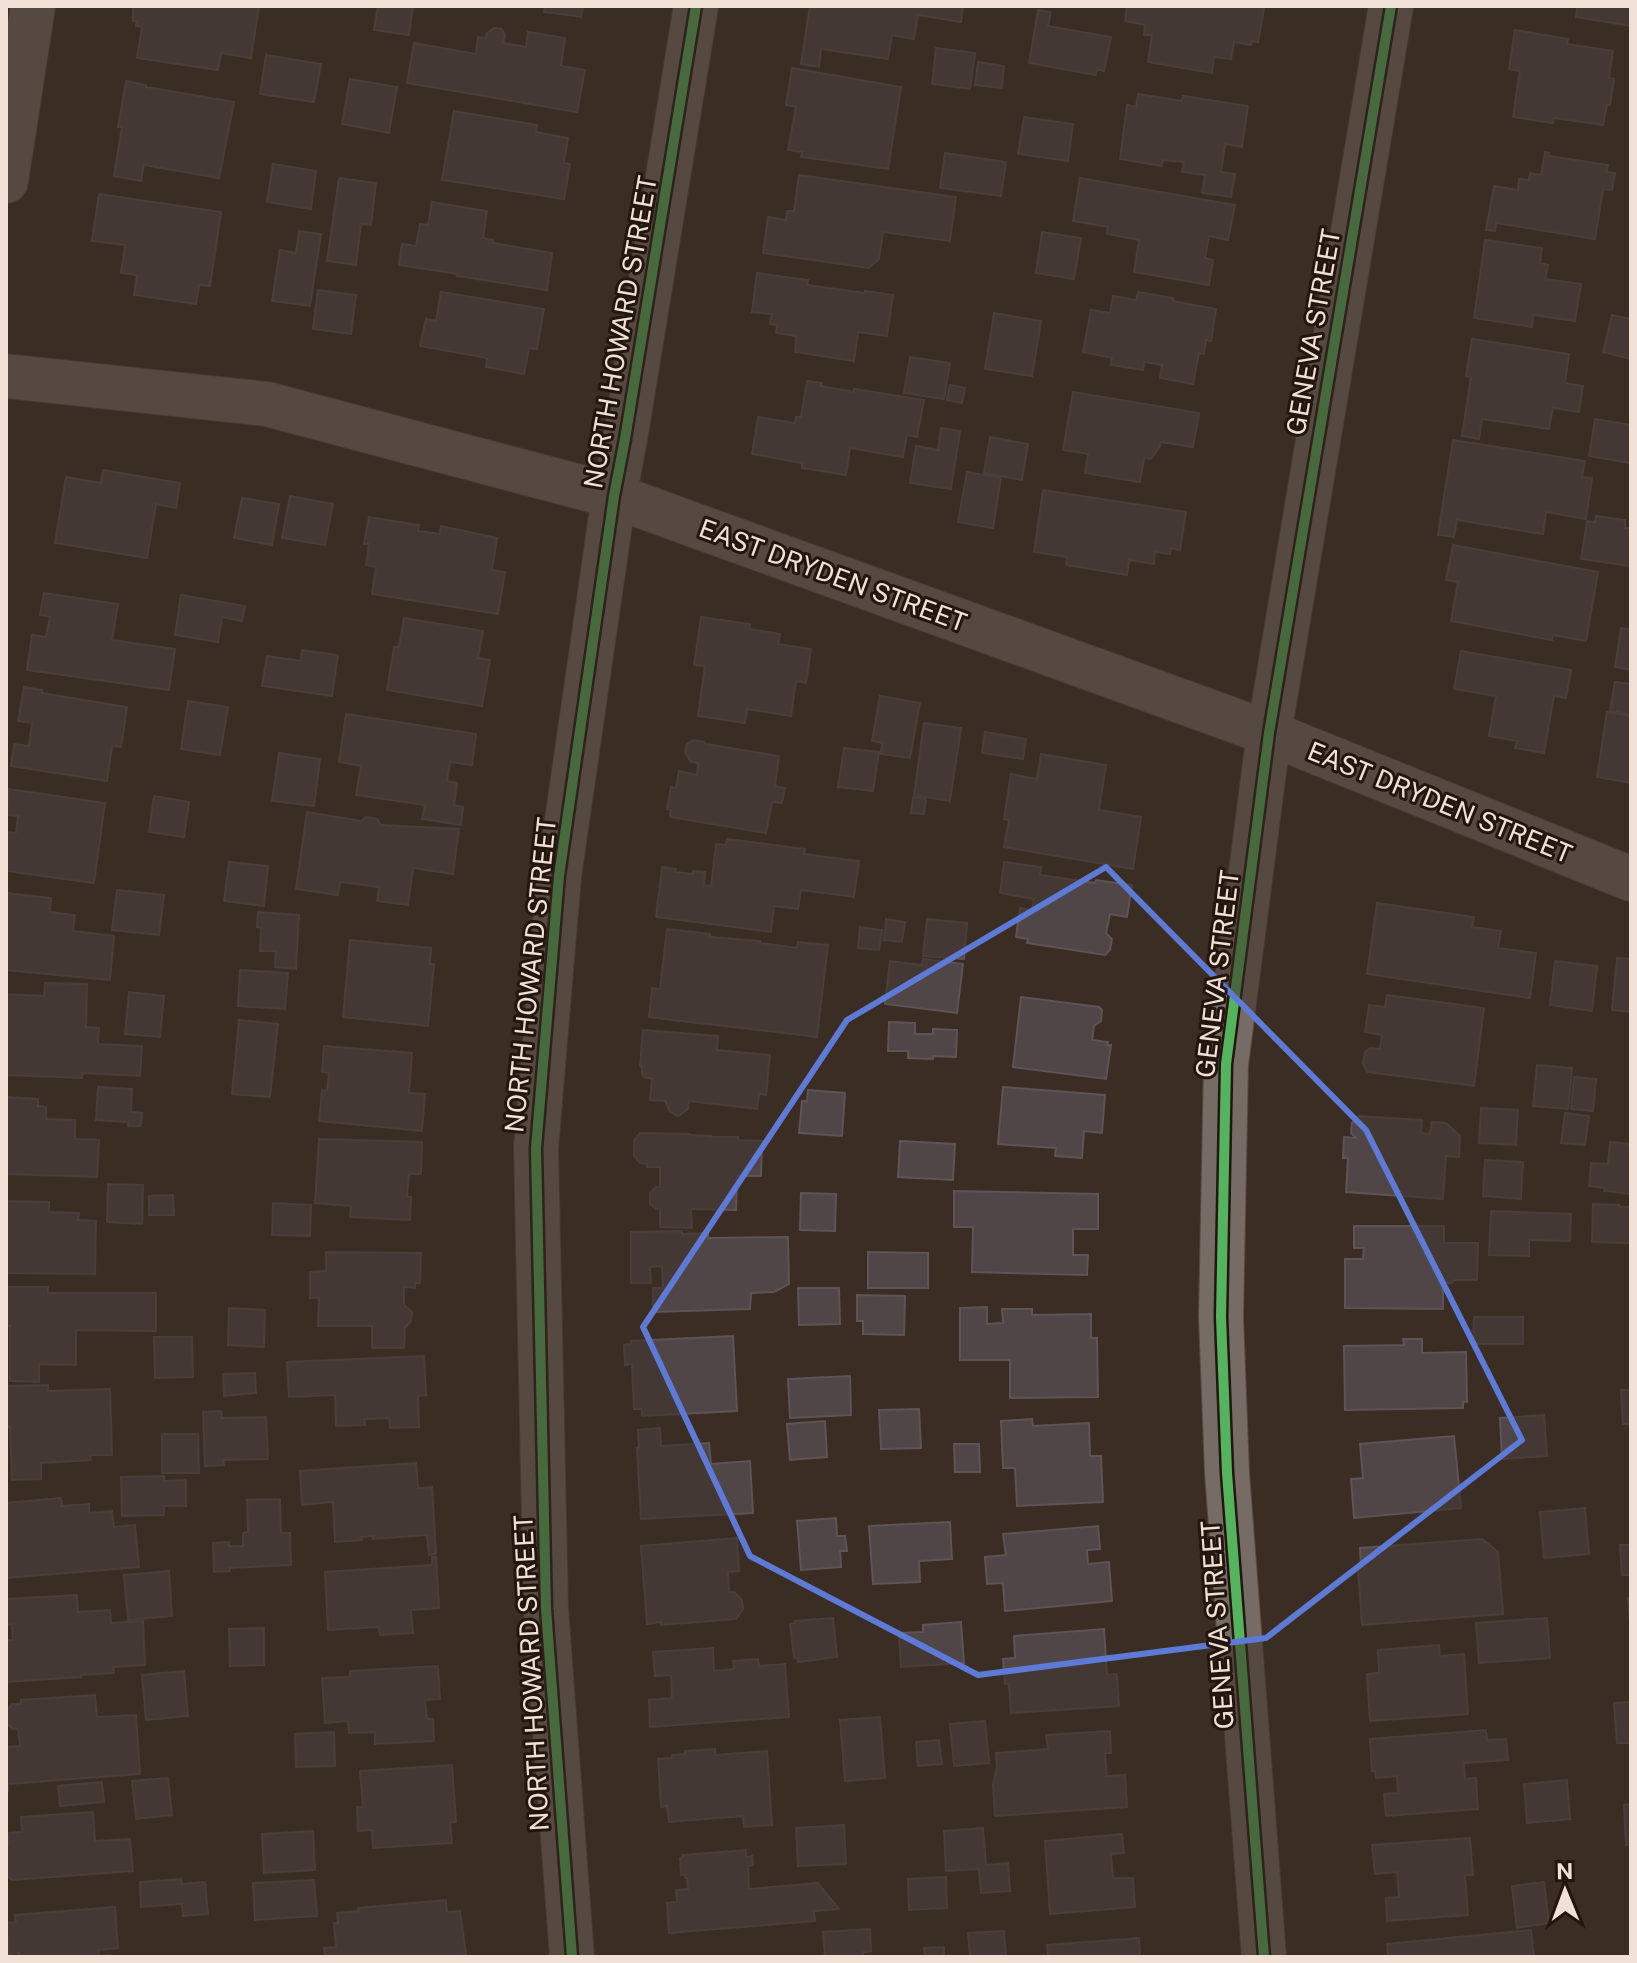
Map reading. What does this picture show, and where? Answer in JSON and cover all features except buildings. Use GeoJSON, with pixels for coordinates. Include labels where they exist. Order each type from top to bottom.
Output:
{"type":"FeatureCollection","features":[{"type":"Feature","properties":{"kind":"street"},"geometry":{"type":"LineString","coordinates":[[6,181],[33,6]]}},
{"type":"Feature","properties":{"kind":"street","name":"NORTH HOWARD STREET"},"geometry":{"type":"LineString","coordinates":[[572,1957],[546,1609],[536,1148],[559,876],[614,496],[696,6]]}},
{"type":"Feature","properties":{"kind":"street","name":"GENEVA STREET"},"geometry":{"type":"LineString","coordinates":[[1264,1957],[1227,1473],[1221,1317],[1226,1064],[1269,733],[1391,6]]}},
{"type":"Feature","properties":{"kind":"street","name":"EAST DRYDEN STREET"},"geometry":{"type":"LineString","coordinates":[[6,376],[267,404],[614,496],[1269,733],[1631,879]]}},
{"type":"Feature","properties":{"kind":"highlighted area"},"geometry":{"type":"Polygon","coordinates":[[[1106,867],[1366,1130],[1522,1440],[1266,1638],[978,1675],[750,1556],[643,1327],[847,1020],[1106,867]]]}},
{"type":"Feature","properties":{"kind":"cycle path"},"geometry":{"type":"LineString","coordinates":[[572,1957],[546,1609],[536,1148],[559,876],[614,496],[696,6]]}},
{"type":"Feature","properties":{"kind":"cycle path"},"geometry":{"type":"LineString","coordinates":[[1264,1957],[1227,1473],[1221,1317],[1226,1064],[1269,733],[1391,6]]}}]}
